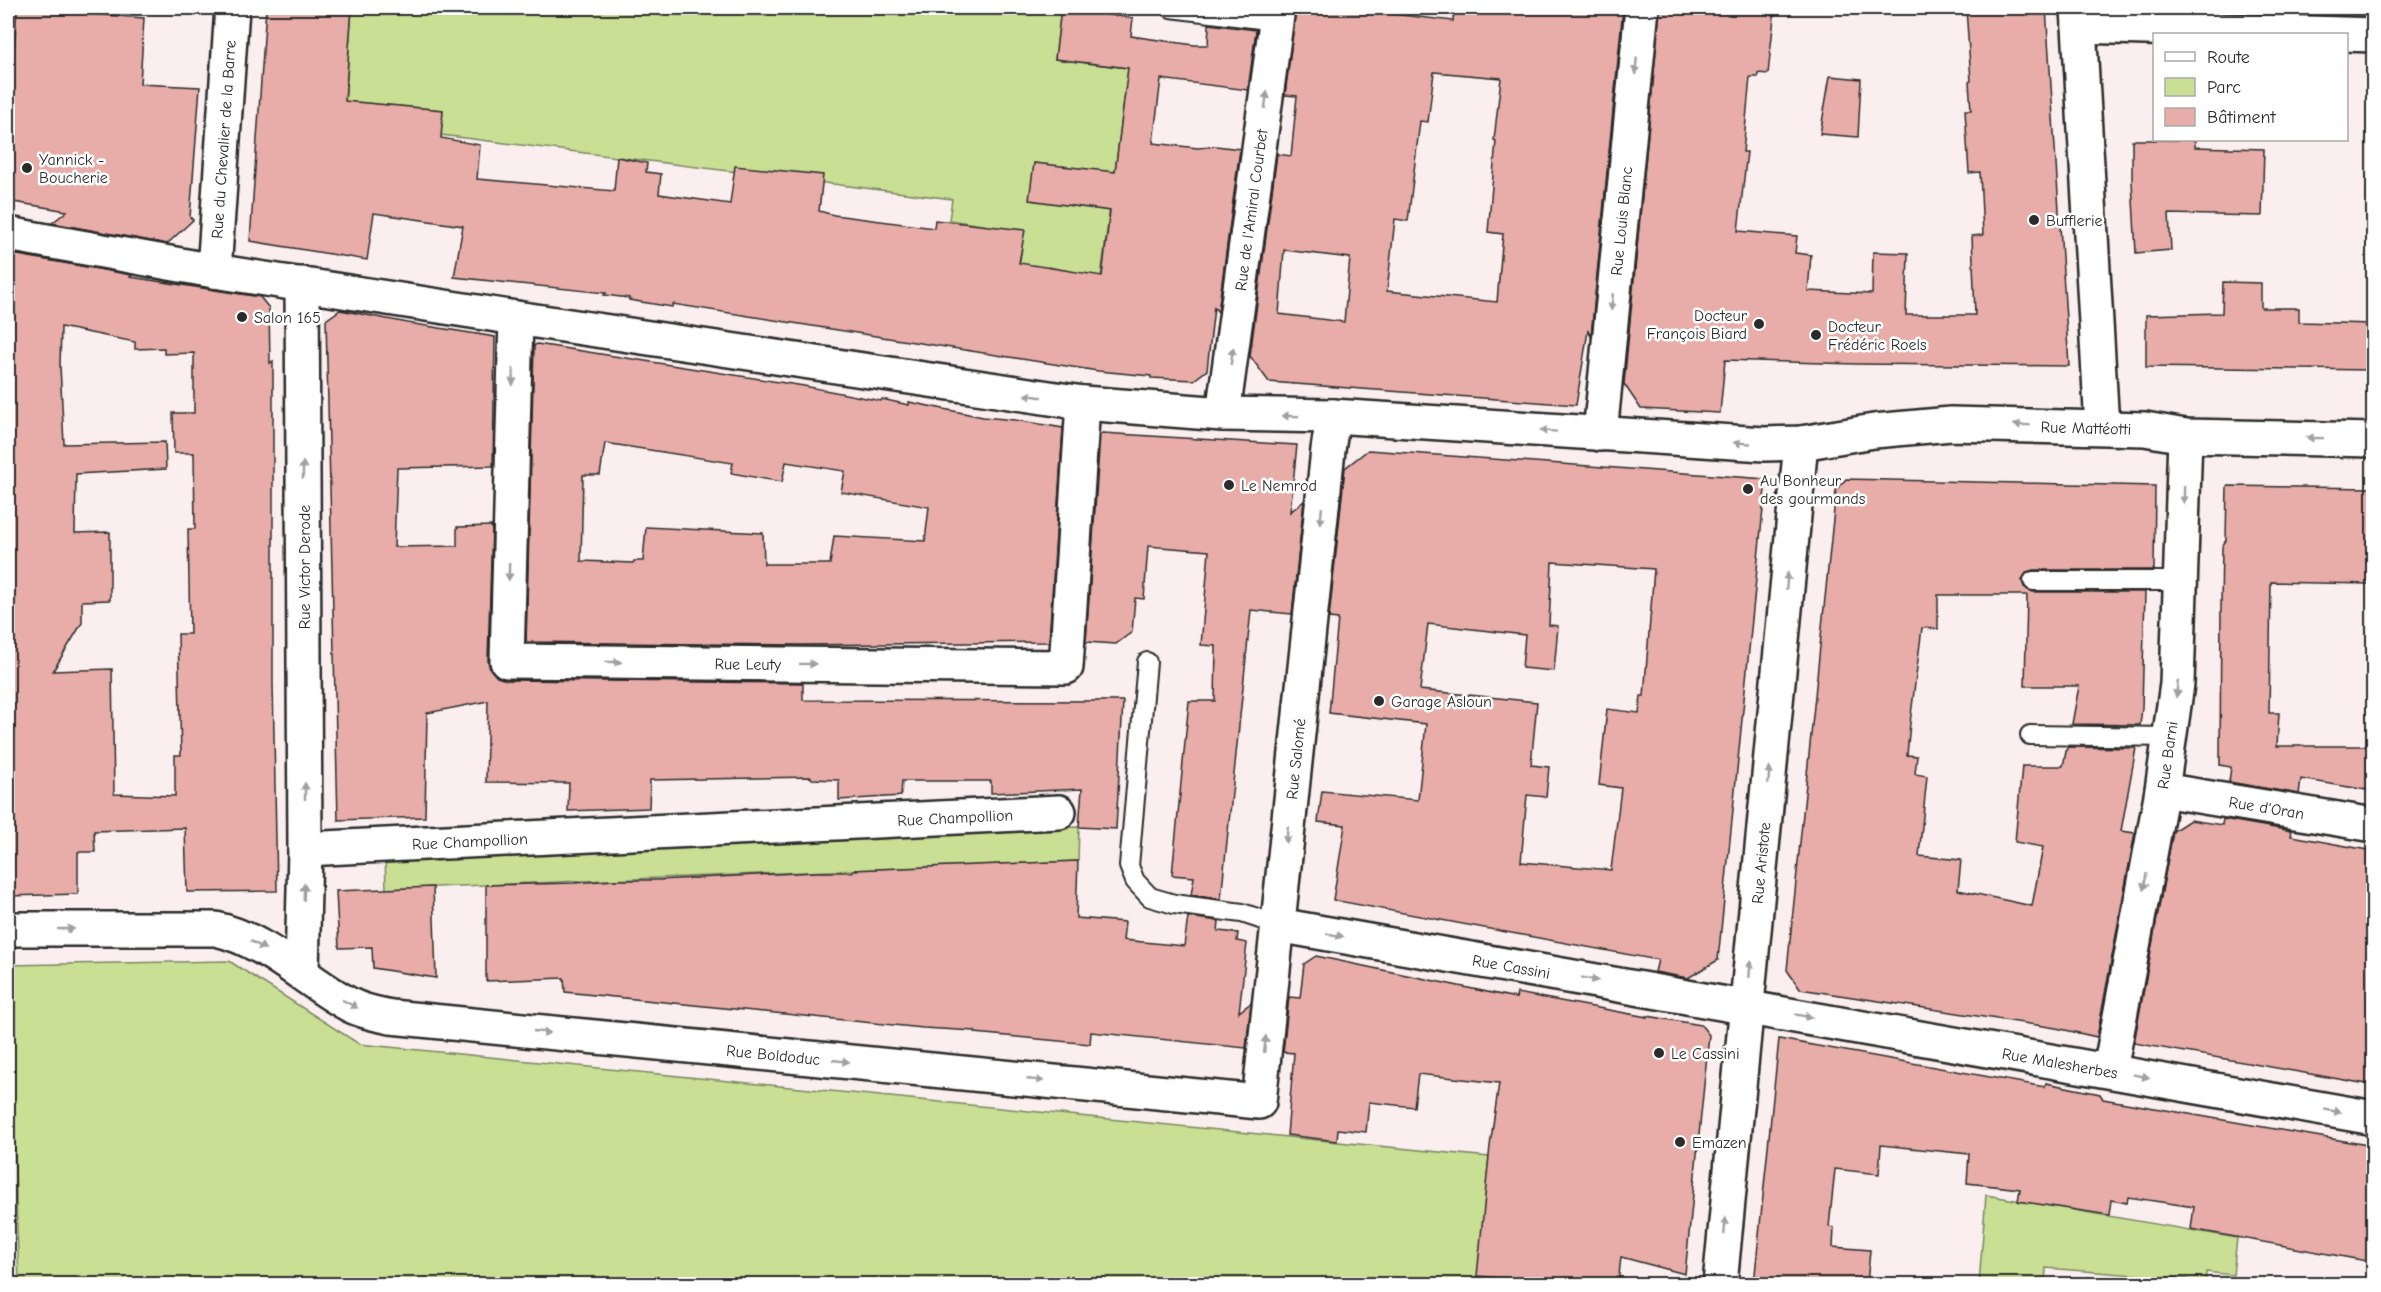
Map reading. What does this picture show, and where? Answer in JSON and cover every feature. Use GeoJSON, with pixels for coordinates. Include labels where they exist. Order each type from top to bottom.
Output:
{"type":"FeatureCollection","features":[{"type":"Feature","properties":{"kind":"street","name":"Rue du Chevalier de la Barre"},"geometry":{"type":"LineString","coordinates":[[214,271],[232,8]]}},
{"type":"Feature","properties":{"kind":"street","name":"Rue Louis Blanc"},"geometry":{"type":"LineString","coordinates":[[1600,434],[1642,8]]}},
{"type":"Feature","properties":{"kind":"street","name":"Rue de l'Amiral Courbet"},"geometry":{"type":"LineString","coordinates":[[1223,414],[1277,14]]}},
{"type":"Feature","properties":{"kind":"street"},"geometry":{"type":"LineString","coordinates":[[2102,427],[2078,17],[2340,33]]}},
{"type":"Feature","properties":{"kind":"street"},"geometry":{"type":"LineString","coordinates":[[2348,33],[2373,35]]}},
{"type":"Feature","properties":{"kind":"street","name":"Rue Mattéotti"},"geometry":{"type":"LineString","coordinates":[[8,234],[214,271],[1083,403],[1223,414],[1334,416],[1764,444],[1800,442],[1951,424],[2145,429],[2185,436],[2373,440]]}},
{"type":"Feature","properties":{"kind":"street","name":"Rue Victor Derode"},"geometry":{"type":"LineString","coordinates":[[302,284],[305,849]]}},
{"type":"Feature","properties":{"kind":"street","name":"Rue Leuty"},"geometry":{"type":"LineString","coordinates":[[516,318],[507,661],[1066,667],[1083,403]]}},
{"type":"Feature","properties":{"kind":"street","name":"Rue Salomé"},"geometry":{"type":"LineString","coordinates":[[1259,1102],[1328,450],[1334,416]]}},
{"type":"Feature","properties":{"kind":"street","name":"Rue Barni"},"geometry":{"type":"LineString","coordinates":[[2110,1070],[2171,738],[2180,656],[2185,436]]}},
{"type":"Feature","properties":{"kind":"street","name":"Rue Aristote"},"geometry":{"type":"LineString","coordinates":[[1720,1284],[1800,442]]}},
{"type":"Feature","properties":{"kind":"street","name":"Rue d'Oran"},"geometry":{"type":"LineString","coordinates":[[2162,790],[2373,825]]}},
{"type":"Feature","properties":{"kind":"street","name":"Rue Champollion"},"geometry":{"type":"LineString","coordinates":[[305,849],[1059,812]]}},
{"type":"Feature","properties":{"kind":"street"},"geometry":{"type":"LineString","coordinates":[[8,928],[216,929],[237,934],[302,971],[305,849]]}},
{"type":"Feature","properties":{"kind":"street","name":"Rue Cassini"},"geometry":{"type":"LineString","coordinates":[[1278,925],[1747,1006]]}},
{"type":"Feature","properties":{"kind":"street","name":"Rue Boldoduc"},"geometry":{"type":"LineString","coordinates":[[302,971],[351,1006],[391,1017],[1259,1102]]}},
{"type":"Feature","properties":{"kind":"street","name":"Rue Malesherbes"},"geometry":{"type":"LineString","coordinates":[[1747,1006],[2373,1118]]}},
{"type":"Feature","properties":{"kind":"lane"},"geometry":{"type":"LineString","coordinates":[[1171,8],[1277,14]]}},
{"type":"Feature","properties":{"kind":"lane"},"geometry":{"type":"LineString","coordinates":[[2033,581],[2181,581]]}},
{"type":"Feature","properties":{"kind":"lane"},"geometry":{"type":"LineString","coordinates":[[1147,662],[1129,867],[1135,881],[1150,897],[1174,904],[1242,913],[1278,925]]}},
{"type":"Feature","properties":{"kind":"lane"},"geometry":{"type":"LineString","coordinates":[[2030,735],[2171,738]]}},
{"type":"Feature","properties":{"kind":"green space"},"geometry":{"type":"Polygon","coordinates":[[[352,8],[1061,9],[1055,59],[1128,68],[1115,172],[1035,163],[1030,195],[1069,205],[1110,207],[1096,315],[1075,272],[1048,267],[1045,286],[1017,281],[1022,247],[995,227],[949,220],[952,199],[441,135],[443,110],[385,105],[344,118],[352,8]]]}},
{"type":"Feature","properties":{"kind":"green space"},"geometry":{"type":"Polygon","coordinates":[[[1079,827],[1078,861],[386,889],[385,855],[1079,827]]]}},
{"type":"Feature","properties":{"kind":"green space"},"geometry":{"type":"Polygon","coordinates":[[[229,961],[359,1044],[1489,1157],[1477,1284],[19,1284],[8,965],[229,961]]]}},
{"type":"Feature","properties":{"kind":"green space"},"geometry":{"type":"Polygon","coordinates":[[[1986,1195],[2237,1238],[2233,1275],[2206,1272],[2205,1284],[2187,1284],[2187,1279],[2046,1268],[2045,1284],[1979,1284],[1986,1195]]]}},
{"type":"Feature","properties":{"kind":"building"},"geometry":{"type":"Polygon","coordinates":[[[17,8],[66,8],[65,12],[144,18],[140,84],[200,87],[190,217],[193,220],[167,244],[52,223],[67,211],[8,201],[8,138],[17,8]]]}},
{"type":"Feature","properties":{"kind":"building"},"geometry":{"type":"Polygon","coordinates":[[[266,8],[352,8],[345,101],[443,110],[441,138],[480,145],[477,179],[614,191],[617,157],[647,163],[646,172],[661,174],[659,194],[730,204],[735,166],[823,175],[819,211],[934,228],[935,220],[1025,230],[1019,263],[1102,276],[1110,211],[1029,200],[1034,163],[1115,172],[1128,68],[1055,59],[1061,9],[1133,18],[1131,36],[1194,45],[1208,45],[1209,24],[1256,30],[1248,90],[1161,79],[1153,143],[1198,148],[1216,146],[1240,149],[1218,312],[1214,307],[1207,370],[1194,380],[1151,378],[1151,376],[1098,371],[673,304],[672,307],[604,295],[606,293],[454,277],[463,226],[374,213],[367,260],[250,241],[266,8]]]}},
{"type":"Feature","properties":{"kind":"building"},"geometry":{"type":"Polygon","coordinates":[[[1296,8],[1367,8],[1367,11],[1453,21],[1454,8],[1623,8],[1591,336],[1588,331],[1576,405],[1269,382],[1250,356],[1277,154],[1291,156],[1297,96],[1285,95],[1296,8]],[[1434,72],[1428,122],[1420,121],[1408,221],[1395,219],[1387,291],[1497,302],[1503,234],[1488,232],[1501,78],[1434,72]],[[1284,250],[1279,314],[1344,322],[1350,258],[1284,250]]]}},
{"type":"Feature","properties":{"kind":"building"},"geometry":{"type":"Polygon","coordinates":[[[1660,8],[1775,8],[1768,74],[1758,73],[1758,77],[1750,77],[1743,152],[1747,152],[1738,231],[1797,236],[1795,253],[1811,255],[1808,291],[1872,294],[1873,252],[1908,253],[1906,315],[1975,315],[1972,236],[1983,235],[1980,172],[1969,173],[1965,110],[1971,110],[1969,82],[1971,81],[1966,8],[2046,8],[2069,366],[1725,360],[1720,413],[1641,409],[1624,384],[1660,8]]]}},
{"type":"Feature","properties":{"kind":"building"},"geometry":{"type":"Polygon","coordinates":[[[1830,76],[1861,79],[1858,137],[1820,134],[1830,76]]]}},
{"type":"Feature","properties":{"kind":"building"},"geometry":{"type":"Polygon","coordinates":[[[2132,140],[2195,141],[2195,147],[2264,149],[2262,216],[2169,214],[2171,250],[2136,253],[2132,140]]]}},
{"type":"Feature","properties":{"kind":"building"},"geometry":{"type":"Polygon","coordinates":[[[12,254],[132,275],[130,277],[260,297],[269,308],[270,363],[273,361],[273,684],[277,891],[187,892],[185,828],[94,831],[95,852],[78,852],[78,894],[8,896],[8,258],[12,254]],[[61,327],[60,366],[64,444],[165,442],[166,469],[76,474],[75,533],[110,532],[110,600],[82,601],[82,623],[53,671],[112,669],[114,794],[175,796],[175,755],[181,755],[178,634],[190,634],[188,529],[195,529],[194,453],[174,453],[173,413],[194,413],[194,353],[164,354],[164,348],[135,349],[135,342],[61,327]]]}},
{"type":"Feature","properties":{"kind":"building"},"geometry":{"type":"Polygon","coordinates":[[[2223,282],[2261,283],[2261,308],[2299,308],[2299,322],[2373,324],[2373,370],[2146,367],[2146,315],[2222,313],[2223,282]]]}},
{"type":"Feature","properties":{"kind":"building"},"geometry":{"type":"Polygon","coordinates":[[[340,310],[495,337],[493,466],[397,468],[394,547],[457,546],[457,527],[492,526],[488,661],[490,669],[497,677],[507,680],[803,683],[803,700],[1123,701],[1116,829],[1079,827],[1082,789],[991,793],[991,781],[902,781],[901,796],[839,800],[839,780],[812,779],[811,777],[650,780],[649,808],[568,811],[569,783],[486,782],[488,701],[427,713],[425,817],[338,820],[326,320],[340,310]]]}},
{"type":"Feature","properties":{"kind":"building"},"geometry":{"type":"Polygon","coordinates":[[[537,344],[804,386],[881,401],[882,399],[909,405],[909,402],[983,417],[1063,428],[1049,642],[802,645],[526,642],[534,346],[537,344]],[[605,443],[600,475],[583,475],[581,561],[633,563],[643,561],[646,527],[763,533],[764,564],[830,564],[834,536],[925,541],[929,507],[841,492],[845,471],[786,462],[782,482],[731,473],[733,463],[605,443]]]}},
{"type":"Feature","properties":{"kind":"building"},"geometry":{"type":"Polygon","coordinates":[[[1102,433],[1297,445],[1290,512],[1304,501],[1292,614],[1251,610],[1221,899],[1191,895],[1194,877],[1172,875],[1189,701],[1215,701],[1216,646],[1201,645],[1209,551],[1148,546],[1144,599],[1135,598],[1132,632],[1116,644],[1086,642],[1100,435],[1102,433]]]}},
{"type":"Feature","properties":{"kind":"building"},"geometry":{"type":"Polygon","coordinates":[[[1368,450],[1766,479],[1718,960],[1688,978],[1655,972],[1658,960],[1333,900],[1345,825],[1318,822],[1322,791],[1418,800],[1426,724],[1329,713],[1338,619],[1329,618],[1345,468],[1368,450]],[[1552,562],[1549,625],[1558,626],[1554,671],[1522,668],[1525,635],[1428,624],[1420,690],[1537,702],[1531,765],[1549,767],[1546,797],[1527,795],[1521,862],[1611,870],[1621,788],[1599,785],[1607,709],[1639,713],[1641,696],[1644,696],[1654,569],[1552,562]]]}},
{"type":"Feature","properties":{"kind":"building"},"geometry":{"type":"Polygon","coordinates":[[[1846,479],[2155,486],[2154,570],[2033,570],[2027,572],[2022,580],[2024,587],[2033,592],[2145,592],[2140,725],[2072,724],[2079,686],[2025,686],[2027,595],[1938,595],[1938,629],[1922,628],[1910,723],[1907,755],[1917,756],[1915,774],[1927,776],[1919,856],[1961,860],[1958,890],[2032,906],[2043,847],[2015,842],[2022,766],[2063,766],[2067,747],[2136,748],[2121,831],[2135,833],[2097,1037],[2056,1028],[1800,989],[1787,970],[1836,490],[1846,479]]]}},
{"type":"Feature","properties":{"kind":"building"},"geometry":{"type":"Polygon","coordinates":[[[2227,486],[2373,488],[2373,564],[2371,564],[2369,584],[2271,582],[2269,713],[2279,713],[2277,746],[2373,746],[2373,791],[2301,779],[2299,794],[2229,782],[2231,767],[2220,765],[2222,547],[2226,540],[2227,486]]]}},
{"type":"Feature","properties":{"kind":"building"},"geometry":{"type":"Polygon","coordinates":[[[2223,819],[2292,831],[2291,836],[2373,851],[2373,1085],[2134,1043],[2173,831],[2190,820],[2222,825],[2223,819]]]}},
{"type":"Feature","properties":{"kind":"building"},"geometry":{"type":"Polygon","coordinates":[[[1078,861],[1076,918],[1125,922],[1123,940],[1184,946],[1188,917],[1219,921],[1218,931],[1238,933],[1237,941],[1247,943],[1239,1012],[1251,1003],[1246,1048],[1091,1032],[1090,1044],[565,992],[564,978],[486,981],[486,885],[657,880],[1078,861]]]}},
{"type":"Feature","properties":{"kind":"building"},"geometry":{"type":"Polygon","coordinates":[[[433,887],[436,978],[373,968],[372,947],[339,948],[336,891],[433,887]]]}},
{"type":"Feature","properties":{"kind":"building"},"geometry":{"type":"Polygon","coordinates":[[[1316,956],[1516,998],[1517,993],[1701,1025],[1709,1035],[1685,1274],[1621,1257],[1618,1284],[1575,1284],[1477,1276],[1490,1146],[1499,1083],[1418,1074],[1414,1107],[1369,1102],[1366,1132],[1338,1129],[1337,1141],[1287,1135],[1294,1053],[1283,1052],[1289,997],[1300,998],[1304,964],[1316,956]]]}},
{"type":"Feature","properties":{"kind":"building"},"geometry":{"type":"Polygon","coordinates":[[[1779,1039],[2045,1087],[2046,1083],[2100,1094],[2103,1099],[2373,1146],[2373,1262],[2191,1229],[2194,1207],[2128,1197],[2127,1203],[2111,1200],[2109,1215],[2018,1201],[2020,1189],[1967,1183],[1969,1154],[1881,1145],[1879,1174],[1835,1169],[1829,1227],[1834,1228],[1833,1247],[1870,1250],[1867,1284],[1754,1284],[1779,1039]]]}},
{"type":"Feature","properties":{"kind":"place","name":"Yannick - Boucherie"},"geometry":{"type":"Point","coordinates":[27,168]}},
{"type":"Feature","properties":{"kind":"place","name":"Bufflerie"},"geometry":{"type":"Point","coordinates":[2034,220]}},
{"type":"Feature","properties":{"kind":"place","name":"Salon 165"},"geometry":{"type":"Point","coordinates":[242,317]}},
{"type":"Feature","properties":{"kind":"place","name":"Docteur François Biard"},"geometry":{"type":"Point","coordinates":[1759,324]}},
{"type":"Feature","properties":{"kind":"place","name":"Docteur Frédéric Roels"},"geometry":{"type":"Point","coordinates":[1816,335]}},
{"type":"Feature","properties":{"kind":"place","name":"Le Nemrod"},"geometry":{"type":"Point","coordinates":[1229,485]}},
{"type":"Feature","properties":{"kind":"place","name":"Au Bonheur des gourmands"},"geometry":{"type":"Point","coordinates":[1748,489]}},
{"type":"Feature","properties":{"kind":"place","name":"Garage Asloun"},"geometry":{"type":"Point","coordinates":[1379,701]}},
{"type":"Feature","properties":{"kind":"place","name":"Le Cassini"},"geometry":{"type":"Point","coordinates":[1659,1053]}},
{"type":"Feature","properties":{"kind":"place","name":"Emazen"},"geometry":{"type":"Point","coordinates":[1680,1142]}}]}
